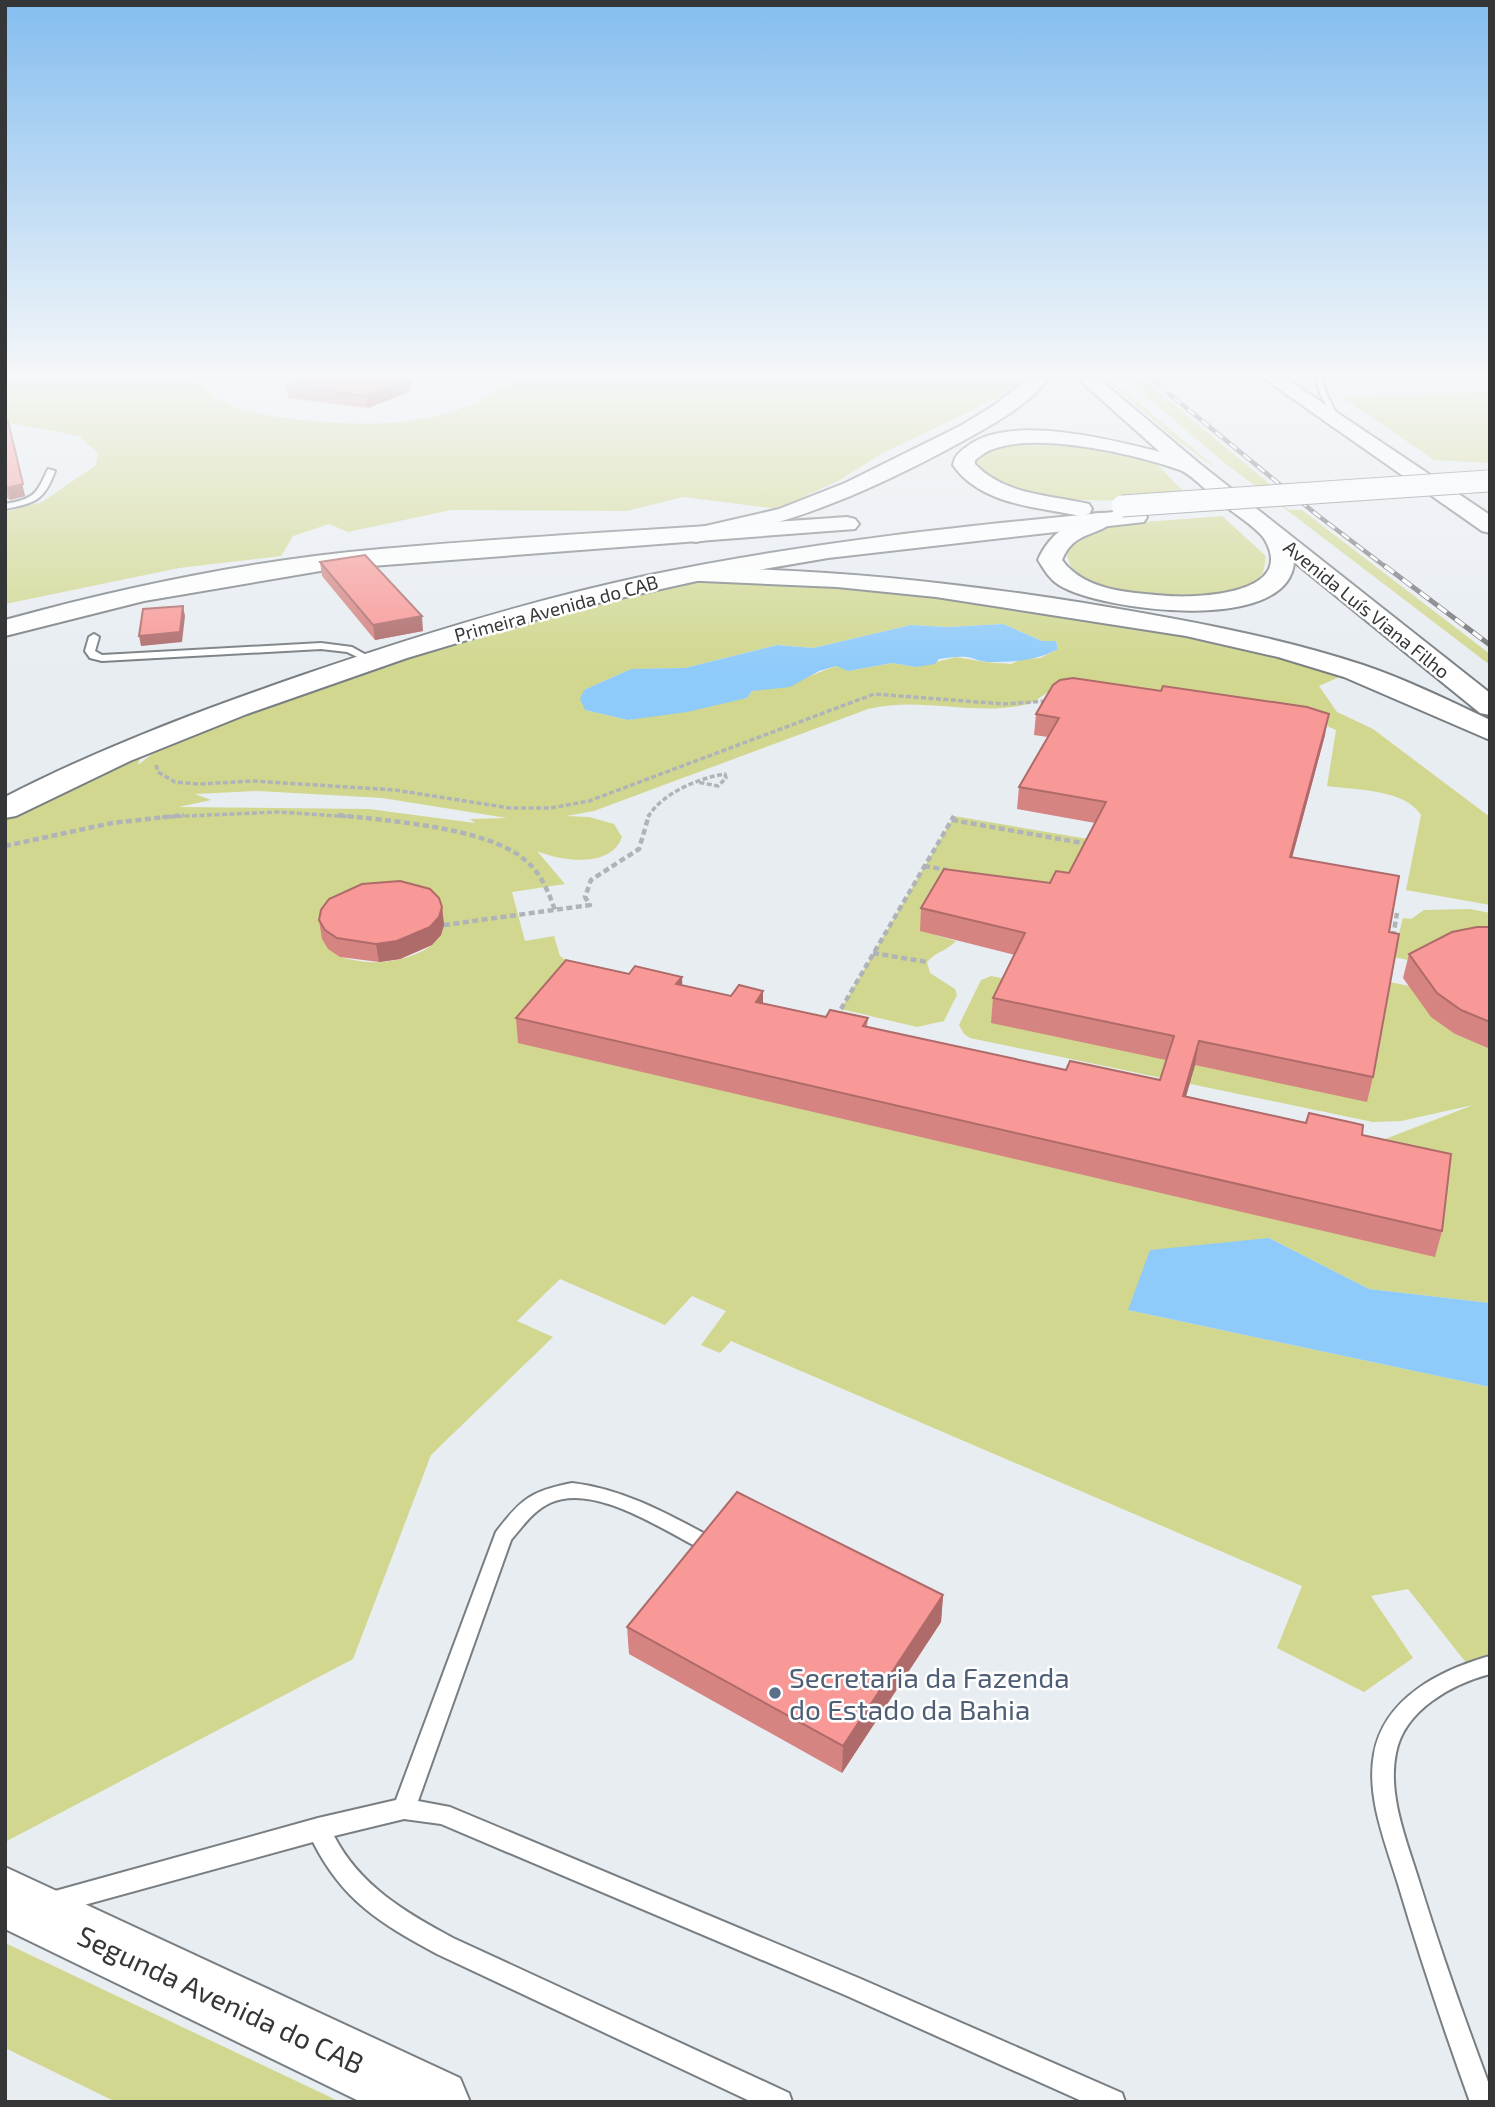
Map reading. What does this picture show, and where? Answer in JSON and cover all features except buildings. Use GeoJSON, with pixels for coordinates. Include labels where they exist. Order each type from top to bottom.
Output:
{"type":"FeatureCollection","features":[{"type":"Feature","properties":{"kind":"main road"},"geometry":{"type":"LineString","coordinates":[[696,535],[770,520],[856,487],[882,473]]}},
{"type":"Feature","properties":{"kind":"main road"},"geometry":{"type":"LineString","coordinates":[[970,473],[989,486],[1110,513],[1489,485]]}},
{"type":"Feature","properties":{"kind":"main road","name":"Avenida Luís Viana Filho"},"geometry":{"type":"LineString","coordinates":[[1197,473],[1490,707]]}},
{"type":"Feature","properties":{"kind":"main road"},"geometry":{"type":"LineString","coordinates":[[1412,473],[1490,526]]}},
{"type":"Feature","properties":{"kind":"main road"},"geometry":{"type":"LineString","coordinates":[[1110,513],[1061,540],[1053,550],[1050,560],[1068,580],[1085,589],[1140,603],[1199,604],[1251,595],[1269,585],[1280,573],[1282,559],[1276,536]]}},
{"type":"Feature","properties":{"kind":"main road","name":"Primeira Avenida do CAB"},"geometry":{"type":"LineString","coordinates":[[5,628],[98,602],[219,577],[380,556],[696,535],[1110,513]]}},
{"type":"Feature","properties":{"kind":"main road","name":"Primeira Avenida do CAB"},"geometry":{"type":"LineString","coordinates":[[8,807],[106,761],[196,724],[372,661],[582,599],[688,575],[889,541],[1110,513]]}},
{"type":"Feature","properties":{"kind":"main road"},"geometry":{"type":"LineString","coordinates":[[529,546],[568,552],[596,569],[598,582],[582,599]]}},
{"type":"Feature","properties":{"kind":"main road"},"geometry":{"type":"LineString","coordinates":[[688,575],[806,576],[907,584],[984,594],[1204,632],[1267,645],[1353,671],[1403,690],[1490,731]]}},
{"type":"Feature","properties":{"kind":"main road","name":"Segunda Avenida do CAB"},"geometry":{"type":"LineString","coordinates":[[18,1903],[436,2102]]}},
{"type":"Feature","properties":{"kind":"lane"},"geometry":{"type":"LineString","coordinates":[[5,507],[33,500],[44,492],[50,473]]}},
{"type":"Feature","properties":{"kind":"lane"},"geometry":{"type":"LineString","coordinates":[[94,637],[90,651],[93,656],[102,658],[321,646],[349,649],[372,661]]}},
{"type":"Feature","properties":{"kind":"lane"},"geometry":{"type":"LineString","coordinates":[[404,1809],[503,1537],[513,1520],[536,1500],[567,1489],[594,1491],[622,1500],[704,1542]]}},
{"type":"Feature","properties":{"kind":"lane"},"geometry":{"type":"LineString","coordinates":[[1483,2102],[1429,1950],[1395,1839],[1384,1775],[1385,1753],[1391,1734],[1406,1714],[1434,1688],[1471,1669],[1490,1665]]}},
{"type":"Feature","properties":{"kind":"lane"},"geometry":{"type":"LineString","coordinates":[[18,1903],[404,1809],[442,1814],[853,1987],[1113,2102]]}},
{"type":"Feature","properties":{"kind":"lane"},"geometry":{"type":"LineString","coordinates":[[318,1828],[342,1871],[366,1897],[401,1922],[445,1947],[779,2102]]}},
{"type":"Feature","properties":{"kind":"path"},"geometry":{"type":"LineString","coordinates":[[156,762],[158,772],[175,782],[198,785],[253,781],[395,790],[510,808],[551,808],[589,801],[874,694],[906,694],[944,700],[1027,705],[1053,700]]}},
{"type":"Feature","properties":{"kind":"path"},"geometry":{"type":"LineString","coordinates":[[444,925],[590,905],[586,897],[591,880],[601,871],[634,854],[643,841],[651,812],[670,796],[697,782],[720,774],[725,774],[726,778],[718,786],[697,782]]}},
{"type":"Feature","properties":{"kind":"path"},"geometry":{"type":"LineString","coordinates":[[5,846],[72,829],[139,818],[204,815],[323,816],[410,823],[484,838],[516,852],[542,876],[555,910]]}},
{"type":"Feature","properties":{"kind":"path"},"geometry":{"type":"LineString","coordinates":[[841,1009],[953,818],[1092,845]]}},
{"type":"Feature","properties":{"kind":"path"},"geometry":{"type":"LineString","coordinates":[[924,866],[950,871]]}},
{"type":"Feature","properties":{"kind":"path"},"geometry":{"type":"LineString","coordinates":[[1390,949],[1397,914]]}},
{"type":"Feature","properties":{"kind":"path"},"geometry":{"type":"LineString","coordinates":[[873,953],[927,962]]}},
{"type":"Feature","properties":{"kind":"green space"},"geometry":{"type":"Polygon","coordinates":[[[84,473],[850,473],[777,509],[683,497],[627,511],[451,510],[348,532],[329,524],[293,536],[281,556],[179,568],[5,604],[5,512],[42,502],[84,473]]]}},
{"type":"Feature","properties":{"kind":"green space"},"geometry":{"type":"Polygon","coordinates":[[[985,473],[1166,473],[1188,496],[1138,500],[1072,500],[1011,489],[985,473]]]}},
{"type":"Feature","properties":{"kind":"green space"},"geometry":{"type":"Polygon","coordinates":[[[1239,473],[1257,473],[1277,490],[1265,492],[1289,510],[1302,510],[1490,654],[1490,665],[1239,473]]]}},
{"type":"Feature","properties":{"kind":"green space"},"geometry":{"type":"Polygon","coordinates":[[[1222,516],[1266,556],[1263,572],[1251,584],[1232,592],[1208,597],[1181,598],[1128,594],[1090,584],[1080,578],[1067,556],[1066,551],[1081,536],[1108,525],[1222,516]]]}},
{"type":"Feature","properties":{"kind":"green space"},"geometry":{"type":"Polygon","coordinates":[[[753,574],[1048,604],[1353,671],[1319,686],[1337,712],[1373,729],[1490,817],[1490,905],[1406,890],[1421,815],[1414,806],[1392,795],[1327,786],[1336,730],[1327,726],[1057,686],[1028,704],[1005,708],[907,704],[868,709],[594,811],[566,816],[589,817],[614,824],[622,837],[616,847],[607,854],[584,860],[558,858],[537,851],[565,884],[512,892],[525,941],[554,936],[560,956],[586,974],[1357,1150],[1473,1105],[1401,1121],[1373,1122],[970,1038],[959,1025],[981,980],[991,976],[1011,980],[1389,982],[1415,987],[1455,1034],[1490,1049],[1490,1303],[1369,1289],[1269,1238],[1128,1310],[1490,1387],[1490,1665],[1471,1669],[1408,1589],[1371,1596],[1413,1658],[1364,1692],[1277,1648],[1302,1586],[731,1341],[720,1353],[701,1345],[726,1311],[692,1296],[665,1325],[560,1279],[517,1321],[553,1337],[431,1455],[353,1659],[5,1842],[5,809],[144,745],[138,765],[184,729],[257,700],[641,585],[753,574]],[[1003,624],[948,627],[911,625],[813,648],[777,645],[685,668],[631,669],[584,690],[585,710],[628,720],[747,698],[752,691],[807,677],[836,666],[848,671],[892,663],[916,667],[956,657],[1011,664],[1022,659],[1040,658],[1058,649],[1056,641],[1042,641],[1003,624]],[[258,791],[195,794],[211,800],[179,807],[369,809],[475,823],[470,819],[507,818],[382,798],[258,791]],[[441,915],[340,957],[374,962],[412,955],[433,944],[440,936],[443,926],[441,915]]]}},
{"type":"Feature","properties":{"kind":"green space"},"geometry":{"type":"Polygon","coordinates":[[[954,816],[1094,840],[1068,892],[926,932],[956,941],[927,962],[930,973],[955,989],[957,995],[944,1021],[917,1027],[841,1009],[954,816]]]}},
{"type":"Feature","properties":{"kind":"green space"},"geometry":{"type":"Polygon","coordinates":[[[1470,909],[1490,913],[1490,950],[1429,964],[1393,957],[1403,918],[1411,919],[1424,910],[1470,909]]]}},
{"type":"Feature","properties":{"kind":"green space"},"geometry":{"type":"Polygon","coordinates":[[[5,1943],[339,2102],[116,2102],[5,2048],[5,1943]]]}},
{"type":"Feature","properties":{"kind":"water"},"geometry":{"type":"Polygon","coordinates":[[[1003,624],[1042,641],[1056,641],[1058,649],[1041,656],[1015,661],[985,662],[960,657],[939,659],[935,664],[916,667],[892,663],[848,671],[836,666],[819,671],[790,687],[752,691],[747,698],[687,712],[628,720],[585,710],[580,699],[584,690],[631,669],[685,668],[777,645],[813,648],[911,625],[948,627],[1003,624]]]}},
{"type":"Feature","properties":{"kind":"water"},"geometry":{"type":"Polygon","coordinates":[[[1269,1238],[1369,1289],[1490,1303],[1490,1387],[1128,1310],[1150,1250],[1269,1238]]]}},
{"type":"Feature","properties":{"kind":"railway"},"geometry":{"type":"LineString","coordinates":[[1266,473],[1387,568]]}},
{"type":"Feature","properties":{"kind":"railway"},"geometry":{"type":"LineString","coordinates":[[1385,566],[1490,645]]}},
{"type":"Feature","properties":{"kind":"place","name":"Secretaria da Fazenda do Estado da Bahia"},"geometry":{"type":"Point","coordinates":[775,1693]}}]}
